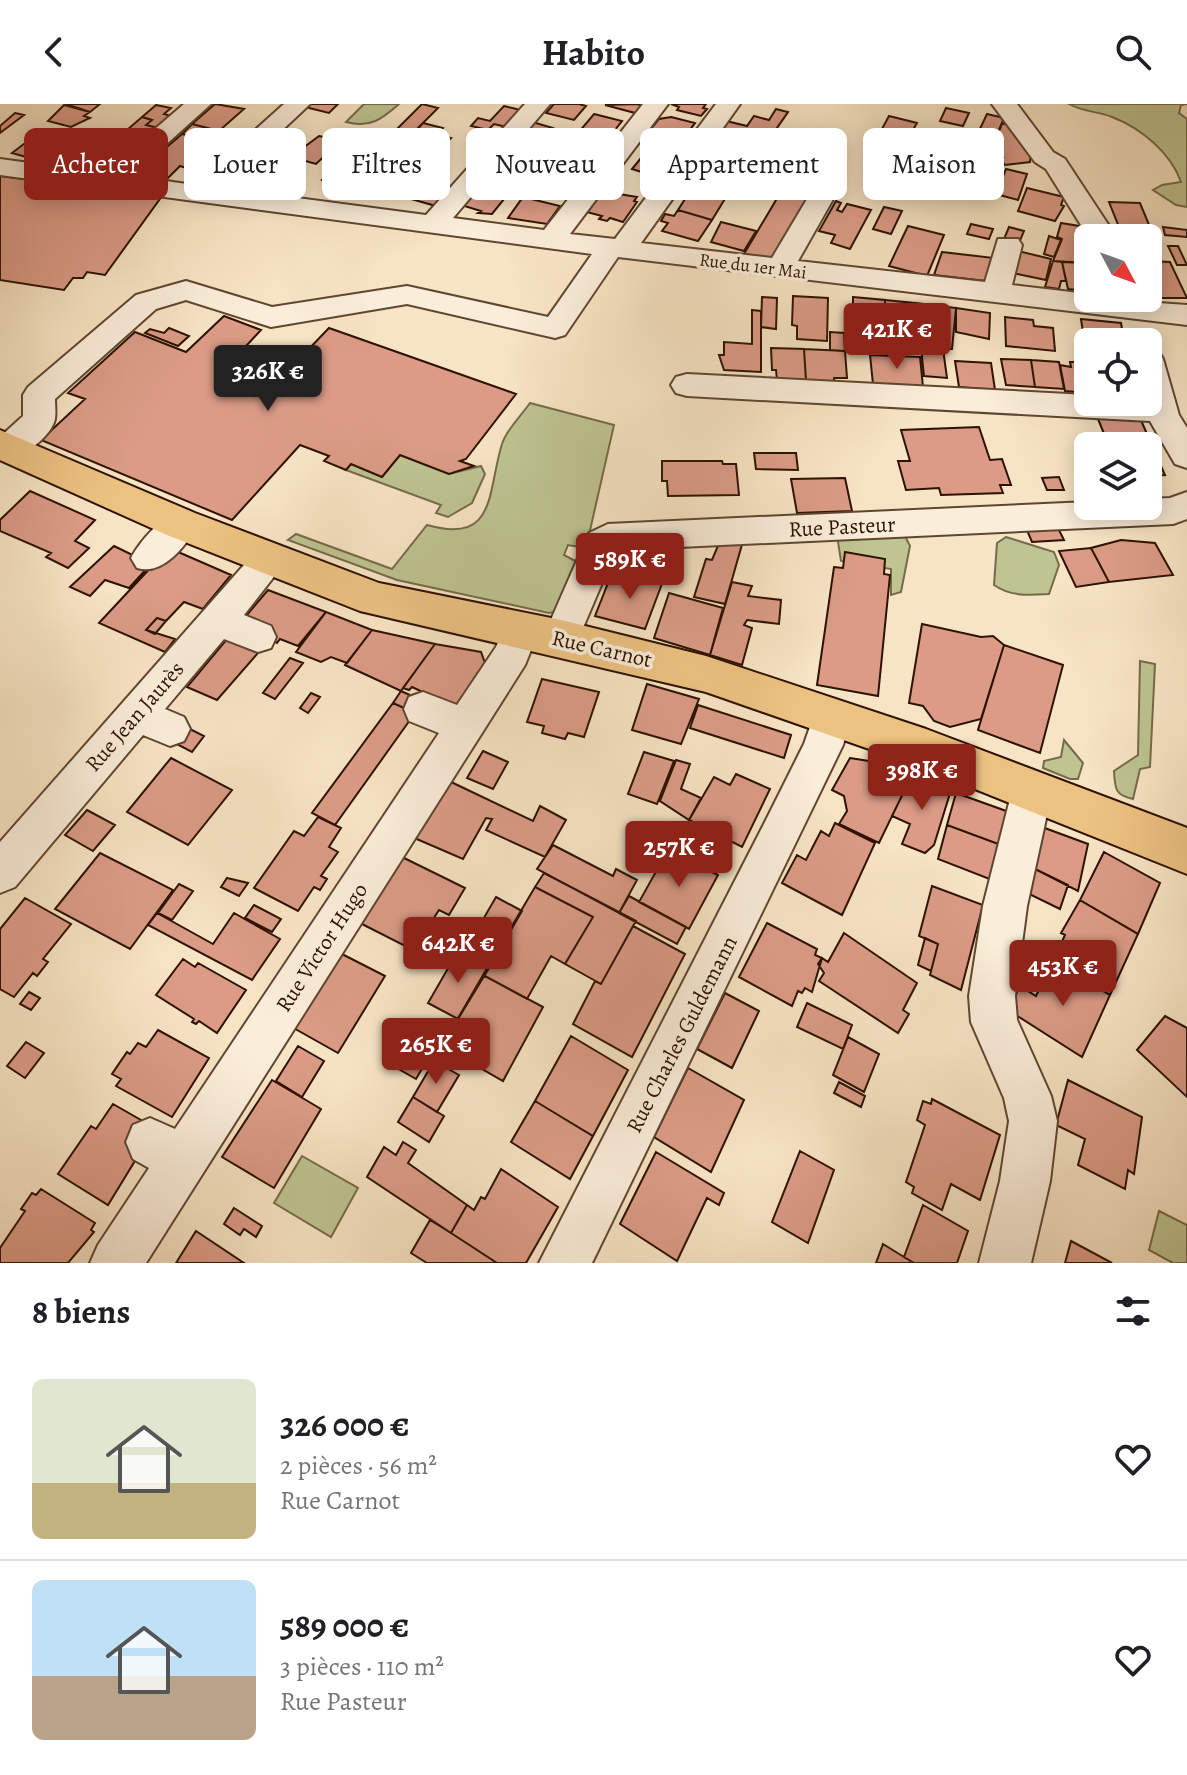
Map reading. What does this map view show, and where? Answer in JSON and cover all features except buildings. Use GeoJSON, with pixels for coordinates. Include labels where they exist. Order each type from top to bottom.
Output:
{"type":"FeatureCollection","features":[{"type":"Feature","properties":{"kind":"main road","name":"Rue Carnot"},"geometry":{"type":"LineString","coordinates":[[9,448],[181,524],[375,599],[541,634],[706,674],[832,716],[1187,851]]}},
{"type":"Feature","properties":{"kind":"street"},"geometry":{"type":"LineString","coordinates":[[168,131],[199,104]]}},
{"type":"Feature","properties":{"kind":"street"},"geometry":{"type":"LineString","coordinates":[[272,128],[298,104]]}},
{"type":"Feature","properties":{"kind":"street"},"geometry":{"type":"LineString","coordinates":[[433,224],[538,104]]}},
{"type":"Feature","properties":{"kind":"street"},"geometry":{"type":"LineString","coordinates":[[551,239],[656,104]]}},
{"type":"Feature","properties":{"kind":"street"},"geometry":{"type":"LineString","coordinates":[[710,128],[728,104]]}},
{"type":"Feature","properties":{"kind":"street"},"geometry":{"type":"LineString","coordinates":[[1004,104],[1044,157],[1057,160]]}},
{"type":"Feature","properties":{"kind":"street"},"geometry":{"type":"LineString","coordinates":[[1013,104],[1057,160],[1095,224]]}},
{"type":"Feature","properties":{"kind":"street"},"geometry":{"type":"LineString","coordinates":[[1023,104],[1053,143],[1057,160]]}},
{"type":"Feature","properties":{"kind":"street","name":"Rue du 1er Mai"},"geometry":{"type":"LineString","coordinates":[[0,167],[24,170]]}},
{"type":"Feature","properties":{"kind":"street","name":"Rue du 1er Mai"},"geometry":{"type":"LineString","coordinates":[[249,200],[779,269],[1074,300]]}},
{"type":"Feature","properties":{"kind":"street"},"geometry":{"type":"LineString","coordinates":[[9,448],[39,420],[39,395],[146,302],[186,290],[271,317],[407,295],[555,328],[654,200]]}},
{"type":"Feature","properties":{"kind":"street"},"geometry":{"type":"LineString","coordinates":[[779,269],[819,200]]}},
{"type":"Feature","properties":{"kind":"street"},"geometry":{"type":"LineString","coordinates":[[996,294],[1008,245]]}},
{"type":"Feature","properties":{"kind":"street","name":"Rue du 1er Mai"},"geometry":{"type":"LineString","coordinates":[[1162,310],[1187,315]]}},
{"type":"Feature","properties":{"kind":"street"},"geometry":{"type":"LineString","coordinates":[[687,385],[1074,405]]}},
{"type":"Feature","properties":{"kind":"street"},"geometry":{"type":"LineString","coordinates":[[1162,410],[1172,434],[1187,456]]}},
{"type":"Feature","properties":{"kind":"street","name":"Rue Pasteur"},"geometry":{"type":"LineString","coordinates":[[1162,511],[1173,511],[1187,505]]}},
{"type":"Feature","properties":{"kind":"street","name":"Rue Pasteur"},"geometry":{"type":"LineString","coordinates":[[541,634],[608,537],[1074,512]]}},
{"type":"Feature","properties":{"kind":"street"},"geometry":{"type":"LineString","coordinates":[[149,558],[181,524]]}},
{"type":"Feature","properties":{"kind":"street","name":"Rue Jean Jaurès"},"geometry":{"type":"LineString","coordinates":[[0,873],[153,722],[218,620],[269,560]]}},
{"type":"Feature","properties":{"kind":"street"},"geometry":{"type":"LineString","coordinates":[[218,620],[258,637]]}},
{"type":"Feature","properties":{"kind":"street","name":"Rue Victor Hugo"},"geometry":{"type":"LineString","coordinates":[[116,1263],[167,1151],[465,726],[512,654],[541,634]]}},
{"type":"Feature","properties":{"kind":"street"},"geometry":{"type":"LineString","coordinates":[[423,709],[465,726]]}},
{"type":"Feature","properties":{"kind":"street","name":"Rue Charles Guldemann"},"geometry":{"type":"LineString","coordinates":[[565,1263],[779,838],[823,745],[832,716]]}},
{"type":"Feature","properties":{"kind":"street"},"geometry":{"type":"LineString","coordinates":[[1005,1263],[1025,1181],[1033,1121],[1027,1096],[994,1022],[992,996],[1005,906],[1032,791]]}},
{"type":"Feature","properties":{"kind":"green space"},"geometry":{"type":"Polygon","coordinates":[[[364,104],[399,104],[375,121],[362,124],[346,122],[364,104]]]}},
{"type":"Feature","properties":{"kind":"green space"},"geometry":{"type":"Polygon","coordinates":[[[1069,104],[1187,104],[1181,105],[1179,113],[1187,119],[1187,207],[1176,205],[1153,190],[1181,182],[1170,161],[1154,143],[1123,122],[1069,104]]]}},
{"type":"Feature","properties":{"kind":"green space"},"geometry":{"type":"Polygon","coordinates":[[[530,403],[614,425],[586,548],[568,545],[564,555],[579,563],[558,611],[549,613],[397,580],[288,540],[296,534],[392,569],[427,525],[466,528],[478,521],[485,510],[504,439],[530,403]]]}},
{"type":"Feature","properties":{"kind":"green space"},"geometry":{"type":"Polygon","coordinates":[[[400,455],[449,474],[481,466],[485,474],[472,503],[448,517],[436,513],[441,505],[346,470],[351,464],[382,477],[400,455]]]}},
{"type":"Feature","properties":{"kind":"green space"},"geometry":{"type":"Polygon","coordinates":[[[841,533],[904,534],[910,546],[901,592],[891,595],[891,569],[841,561],[838,542],[841,533]]]}},
{"type":"Feature","properties":{"kind":"green space"},"geometry":{"type":"Polygon","coordinates":[[[1006,537],[1054,552],[1059,565],[1049,594],[1014,593],[994,585],[997,543],[1006,537]]]}},
{"type":"Feature","properties":{"kind":"green space"},"geometry":{"type":"Polygon","coordinates":[[[1140,661],[1155,664],[1150,767],[1140,769],[1133,799],[1117,790],[1114,771],[1138,755],[1140,661]]]}},
{"type":"Feature","properties":{"kind":"green space"},"geometry":{"type":"Polygon","coordinates":[[[1064,740],[1083,763],[1078,779],[1043,768],[1044,761],[1061,757],[1064,740]]]}},
{"type":"Feature","properties":{"kind":"green space"},"geometry":{"type":"Polygon","coordinates":[[[302,1156],[358,1188],[331,1237],[274,1203],[302,1156]]]}},
{"type":"Feature","properties":{"kind":"green space"},"geometry":{"type":"Polygon","coordinates":[[[1159,1211],[1187,1225],[1187,1263],[1173,1263],[1149,1250],[1159,1211]]]}}]}
